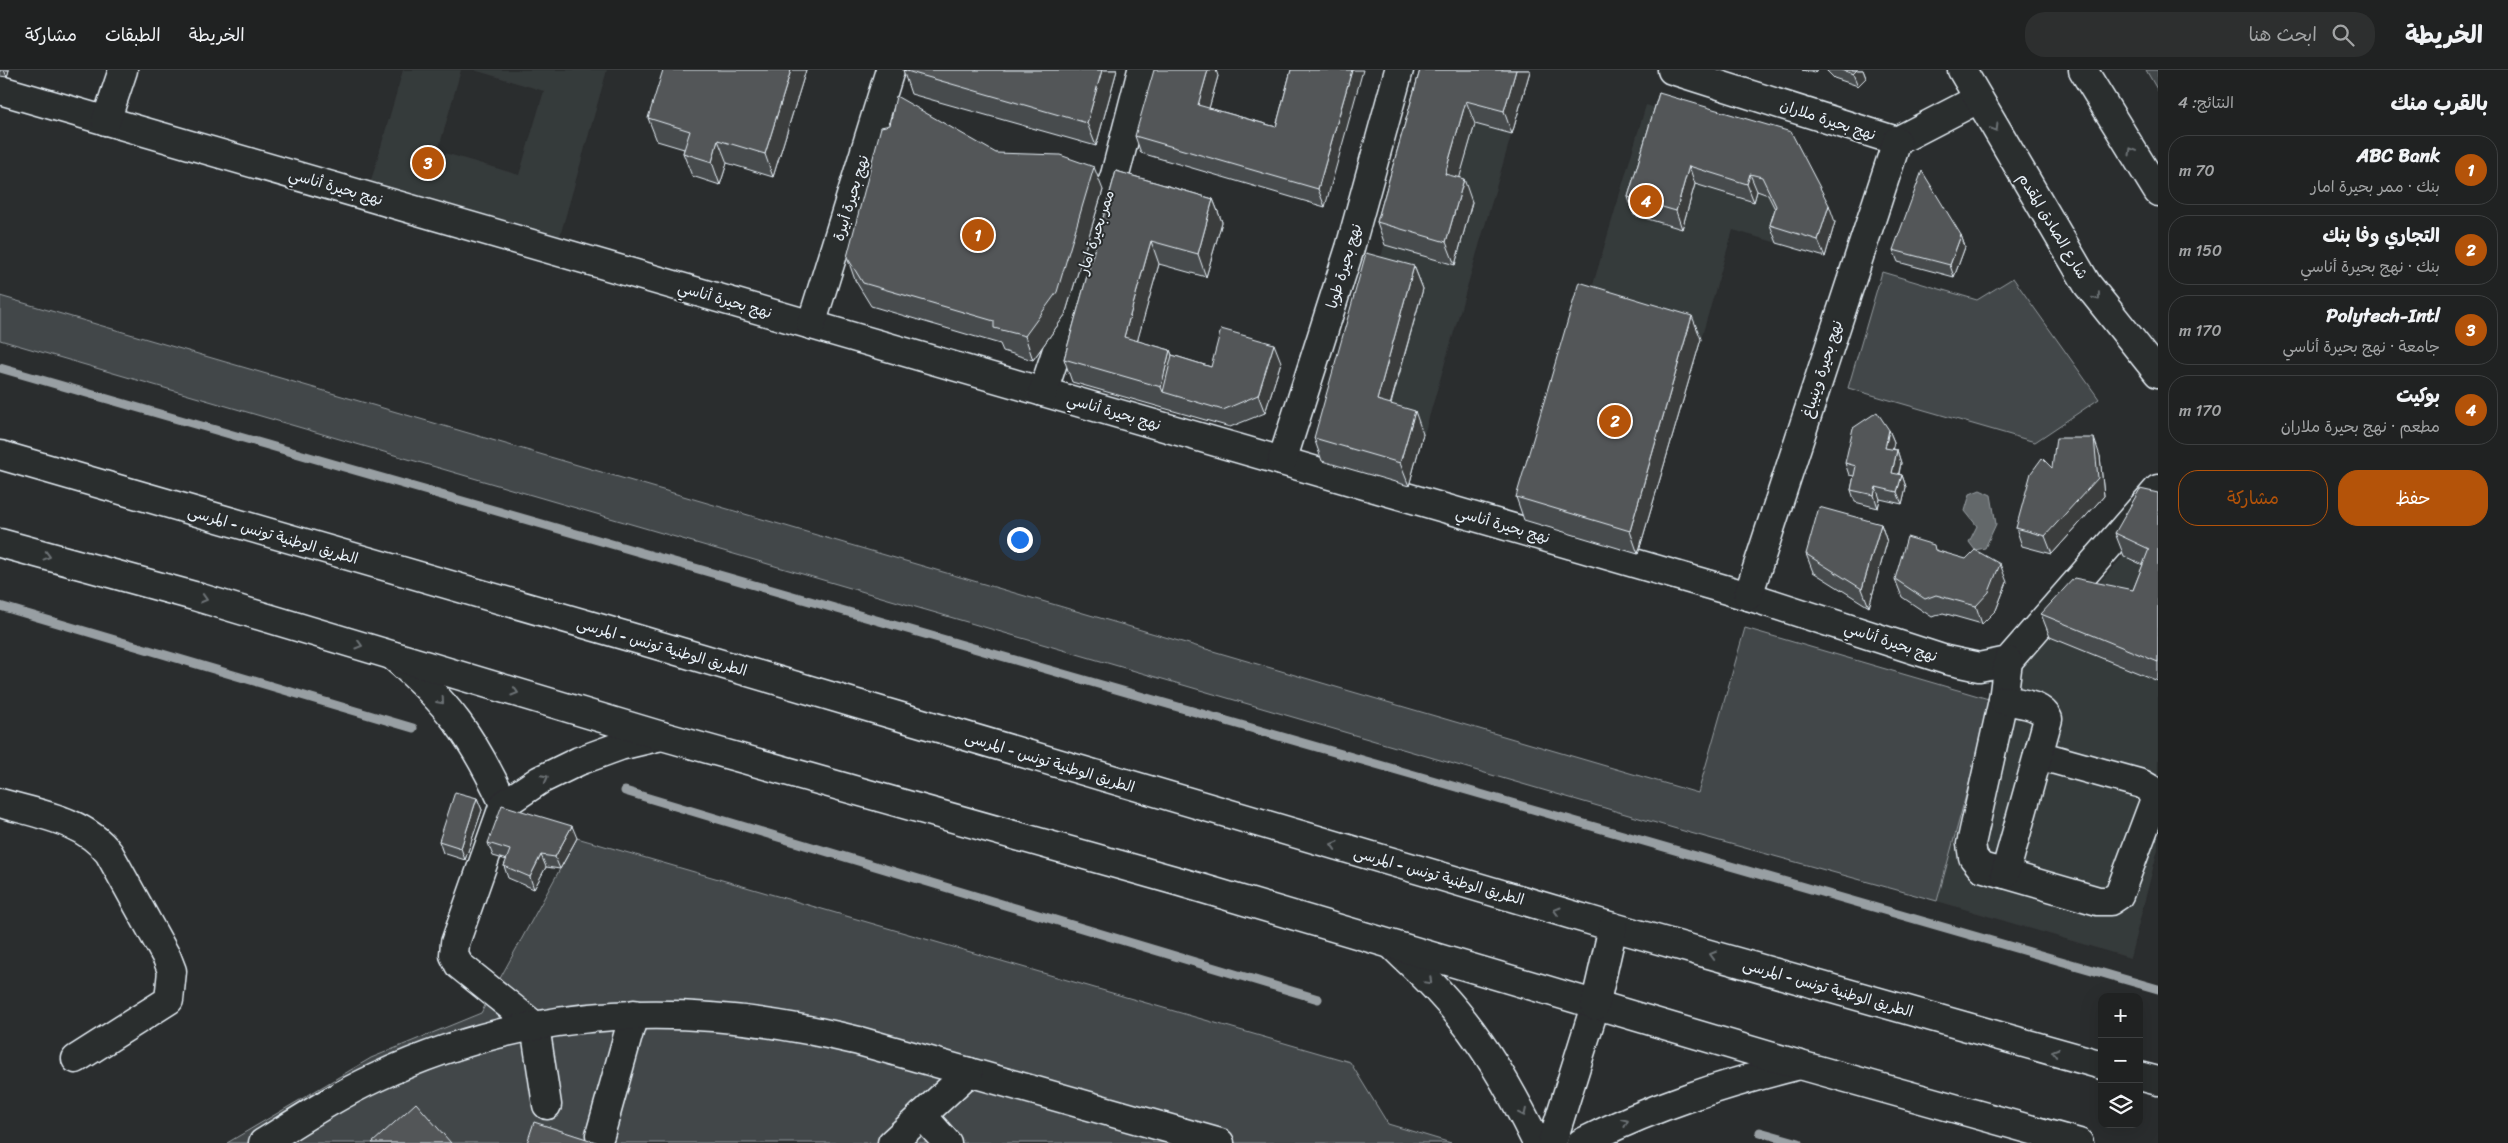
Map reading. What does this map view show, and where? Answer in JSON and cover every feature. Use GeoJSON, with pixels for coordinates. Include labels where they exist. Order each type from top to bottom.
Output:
{"type":"FeatureCollection","features":[{"type":"Feature","properties":{"kind":"main road"},"geometry":{"type":"LineString","coordinates":[[106,121],[123,70]]}},
{"type":"Feature","properties":{"kind":"main road","name":"نهج بحيرة أبيرة"},"geometry":{"type":"LineString","coordinates":[[811,325],[890,70]]}},
{"type":"Feature","properties":{"kind":"main road","name":"ممر بحيرة امار"},"geometry":{"type":"LineString","coordinates":[[1043,392],[1115,175],[1142,70]]}},
{"type":"Feature","properties":{"kind":"main road","name":"نهج بحيرة طوبا"},"geometry":{"type":"LineString","coordinates":[[1282,461],[1350,248],[1399,70]]}},
{"type":"Feature","properties":{"kind":"main road","name":"نهج بحيرة ملاران"},"geometry":{"type":"LineString","coordinates":[[1672,70],[1897,142],[1978,99]]}},
{"type":"Feature","properties":{"kind":"main road","name":"شارع الصادق المقدم"},"geometry":{"type":"LineString","coordinates":[[1962,70],[2087,284],[2158,373]]}},
{"type":"Feature","properties":{"kind":"main road"},"geometry":{"type":"LineString","coordinates":[[2083,70],[2158,192]]}},
{"type":"Feature","properties":{"kind":"main road","name":"نهج بحيرة أناسي"},"geometry":{"type":"LineString","coordinates":[[0,90],[1748,596],[1946,660],[1979,667],[2008,661]]}},
{"type":"Feature","properties":{"kind":"main road","name":"نهج بحيرة وينيباغ"},"geometry":{"type":"LineString","coordinates":[[1748,596],[1897,142]]}},
{"type":"Feature","properties":{"kind":"main road","name":"الطريق الوطنية تونس - المرسى"},"geometry":{"type":"LineString","coordinates":[[0,455],[630,637],[1613,927],[2098,1064]]}},
{"type":"Feature","properties":{"kind":"main road"},"geometry":{"type":"LineString","coordinates":[[2038,755],[2142,784],[2154,791],[2155,799],[2119,895],[2110,901],[2098,901],[1981,867],[1973,857],[1971,844],[2003,700],[2008,661],[2158,489]]}},
{"type":"Feature","properties":{"kind":"main road"},"geometry":{"type":"LineString","coordinates":[[0,543],[194,596],[662,736],[1177,881],[1595,1006],[2079,1143]]}},
{"type":"Feature","properties":{"kind":"main road"},"geometry":{"type":"LineString","coordinates":[[393,656],[428,686],[459,722],[484,761],[504,804]]}},
{"type":"Feature","properties":{"kind":"main road"},"geometry":{"type":"LineString","coordinates":[[2003,700],[2038,708],[2046,712],[2048,719],[2005,874]]}},
{"type":"Feature","properties":{"kind":"main road"},"geometry":{"type":"LineString","coordinates":[[547,1106],[535,1026],[459,965],[454,955],[455,944],[504,804],[540,780],[579,761],[620,746],[662,736]]}},
{"type":"Feature","properties":{"kind":"main road"},"geometry":{"type":"LineString","coordinates":[[0,803],[75,825],[98,840],[109,853],[167,958],[172,971],[169,1000],[76,1059]]}},
{"type":"Feature","properties":{"kind":"main road"},"geometry":{"type":"LineString","coordinates":[[1552,1143],[1595,1006],[1613,927]]}},
{"type":"Feature","properties":{"kind":"main road"},"geometry":{"type":"LineString","coordinates":[[1394,947],[1441,994],[1482,1046],[1517,1102],[1537,1143]]}},
{"type":"Feature","properties":{"kind":"main road"},"geometry":{"type":"LineString","coordinates":[[600,1135],[634,1014]]}},
{"type":"Feature","properties":{"kind":"main road"},"geometry":{"type":"LineString","coordinates":[[274,1140],[324,1105],[374,1078],[417,1060],[480,1038],[584,1018],[634,1014],[691,1014],[747,1018],[804,1027],[1220,1143]]}},
{"type":"Feature","properties":{"kind":"main road"},"geometry":{"type":"LineString","coordinates":[[1581,1143],[1669,1103],[1734,1081],[1800,1065]]}},
{"type":"Feature","properties":{"kind":"main road"},"geometry":{"type":"LineString","coordinates":[[892,1143],[969,1072]]}},
{"type":"Feature","properties":{"kind":"main road"},"geometry":{"type":"LineString","coordinates":[[2143,1077],[2158,1081]]}},
{"type":"Feature","properties":{"kind":"main road"},"geometry":{"type":"LineString","coordinates":[[922,1115],[947,1143]]}},
{"type":"Feature","properties":{"kind":"shaded area"},"geometry":{"type":"Polygon","coordinates":[[[403,70],[461,70],[438,151],[519,175],[544,91],[474,70],[607,70],[560,236],[371,181],[403,70]]]}},
{"type":"Feature","properties":{"kind":"shaded area"},"geometry":{"type":"Polygon","coordinates":[[[1435,70],[1530,71],[1409,486],[1322,461],[1435,70]]]}},
{"type":"Feature","properties":{"kind":"shaded area"},"geometry":{"type":"Polygon","coordinates":[[[2146,70],[2158,70],[2158,91],[2146,70]]]}},
{"type":"Feature","properties":{"kind":"shaded area"},"geometry":{"type":"Polygon","coordinates":[[[1646,105],[1798,150],[1835,222],[1825,257],[1733,230],[1701,339],[1587,305],[1646,105]]]}},
{"type":"Feature","properties":{"kind":"shaded area"},"geometry":{"type":"Polygon","coordinates":[[[1882,272],[1977,300],[2013,278],[2099,399],[2035,442],[1848,388],[1882,272]]]}},
{"type":"Feature","properties":{"kind":"shaded area"},"geometry":{"type":"Polygon","coordinates":[[[0,296],[1698,793],[1745,628],[1992,700],[1937,901],[1687,832],[0,340],[0,296]]]}},
{"type":"Feature","properties":{"kind":"shaded area"},"geometry":{"type":"Polygon","coordinates":[[[1980,490],[1991,495],[1996,524],[1985,548],[1975,550],[1969,542],[1977,526],[1965,511],[1970,494],[1980,490]]]}},
{"type":"Feature","properties":{"kind":"shaded area"},"geometry":{"type":"Polygon","coordinates":[[[2158,518],[2158,849],[2130,958],[1937,901],[1992,700],[2158,518]]]}},
{"type":"Feature","properties":{"kind":"shaded area"},"geometry":{"type":"Polygon","coordinates":[[[577,838],[1350,1062],[1388,1124],[1451,1143],[227,1143],[371,1058],[481,1013],[577,838]]]}},
{"type":"Feature","properties":{"kind":"building"},"geometry":{"type":"Polygon","coordinates":[[[663,70],[791,70],[765,154],[718,140],[712,162],[683,153],[690,131],[648,118],[663,70]]]}},
{"type":"Feature","properties":{"kind":"building"},"geometry":{"type":"Polygon","coordinates":[[[903,70],[1102,70],[1087,123],[903,70]]]}},
{"type":"Feature","properties":{"kind":"building"},"geometry":{"type":"Polygon","coordinates":[[[1154,70],[1208,70],[1198,105],[1276,127],[1291,70],[1352,70],[1318,189],[1135,136],[1154,70]]]}},
{"type":"Feature","properties":{"kind":"building"},"geometry":{"type":"Polygon","coordinates":[[[1420,70],[1516,70],[1504,111],[1466,101],[1445,174],[1464,179],[1446,242],[1377,222],[1420,70]]]}},
{"type":"Feature","properties":{"kind":"building"},"geometry":{"type":"Polygon","coordinates":[[[1842,70],[1857,70],[1853,74],[1842,70]]]}},
{"type":"Feature","properties":{"kind":"building"},"geometry":{"type":"Polygon","coordinates":[[[1659,93],[1791,132],[1829,205],[1818,240],[1770,225],[1776,206],[1762,177],[1750,174],[1747,184],[1689,166],[1676,211],[1628,197],[1659,93]]]}},
{"type":"Feature","properties":{"kind":"building"},"geometry":{"type":"Polygon","coordinates":[[[896,96],[996,153],[1060,155],[1094,167],[1057,292],[1025,336],[994,328],[994,321],[863,283],[847,257],[881,127],[890,125],[896,96]]]}},
{"type":"Feature","properties":{"kind":"building"},"geometry":{"type":"Polygon","coordinates":[[[1116,171],[1213,199],[1198,254],[1151,241],[1124,337],[1170,350],[1161,387],[1064,359],[1116,171]]]}},
{"type":"Feature","properties":{"kind":"building"},"geometry":{"type":"Polygon","coordinates":[[[1922,171],[1961,235],[1950,265],[1893,250],[1922,171]]]}},
{"type":"Feature","properties":{"kind":"building"},"geometry":{"type":"Polygon","coordinates":[[[1366,253],[1414,266],[1377,400],[1415,411],[1400,463],[1314,438],[1366,253]]]}},
{"type":"Feature","properties":{"kind":"building"},"geometry":{"type":"Polygon","coordinates":[[[1579,282],[1692,316],[1630,531],[1516,497],[1579,282]]]}},
{"type":"Feature","properties":{"kind":"building"},"geometry":{"type":"Polygon","coordinates":[[[1221,329],[1274,344],[1258,395],[1223,410],[1163,392],[1172,355],[1211,367],[1221,329]]]}},
{"type":"Feature","properties":{"kind":"building"},"geometry":{"type":"Polygon","coordinates":[[[1877,412],[1889,430],[1885,448],[1897,450],[1892,473],[1902,475],[1897,492],[1876,487],[1874,495],[1851,490],[1856,466],[1845,463],[1853,428],[1877,412]]]}},
{"type":"Feature","properties":{"kind":"building"},"geometry":{"type":"Polygon","coordinates":[[[2056,438],[2094,438],[2098,478],[2045,536],[2016,528],[2031,473],[2042,458],[2052,468],[2056,438]]]}},
{"type":"Feature","properties":{"kind":"building"},"geometry":{"type":"Polygon","coordinates":[[[2140,489],[2158,493],[2158,662],[2041,614],[2074,578],[2133,590],[2149,549],[2115,533],[2140,489]]]}},
{"type":"Feature","properties":{"kind":"building"},"geometry":{"type":"Polygon","coordinates":[[[1819,507],[1881,524],[1862,589],[1806,554],[1819,507]]]}},
{"type":"Feature","properties":{"kind":"building"},"geometry":{"type":"Polygon","coordinates":[[[1907,537],[1934,545],[1935,550],[1966,559],[1975,550],[2000,564],[1989,592],[1976,606],[1936,595],[1925,599],[1895,579],[1907,537]]]}},
{"type":"Feature","properties":{"kind":"building"},"geometry":{"type":"Polygon","coordinates":[[[455,792],[477,798],[461,848],[439,841],[455,792]]]}},
{"type":"Feature","properties":{"kind":"building"},"geometry":{"type":"Polygon","coordinates":[[[502,805],[572,826],[555,857],[541,855],[530,877],[504,866],[510,850],[488,843],[502,805]]]}},
{"type":"Feature","properties":{"kind":"building"},"geometry":{"type":"Polygon","coordinates":[[[416,1103],[451,1143],[372,1143],[416,1103]]]}},
{"type":"Feature","properties":{"kind":"building"},"geometry":{"type":"Polygon","coordinates":[[[534,1122],[599,1143],[527,1143],[534,1122]]]}},
{"type":"Feature","properties":{"kind":"waterway"},"geometry":{"type":"LineString","coordinates":[[0,368],[2158,989]]}},
{"type":"Feature","properties":{"kind":"waterway"},"geometry":{"type":"LineString","coordinates":[[0,606],[413,728]]}},
{"type":"Feature","properties":{"kind":"waterway"},"geometry":{"type":"LineString","coordinates":[[625,791],[1318,999]]}},
{"type":"Feature","properties":{"kind":"waterway"},"geometry":{"type":"LineString","coordinates":[[1760,1132],[1799,1143]]}},
{"type":"Feature","properties":{"kind":"place","name":"Polytech-Intl"},"geometry":{"type":"Point","coordinates":[428,163]}},
{"type":"Feature","properties":{"kind":"place","name":"بوكيت"},"geometry":{"type":"Point","coordinates":[1646,201]}},
{"type":"Feature","properties":{"kind":"place","name":"ABC Bank"},"geometry":{"type":"Point","coordinates":[978,235]}},
{"type":"Feature","properties":{"kind":"place","name":"التجاري وفا بنك"},"geometry":{"type":"Point","coordinates":[1615,421]}}]}
